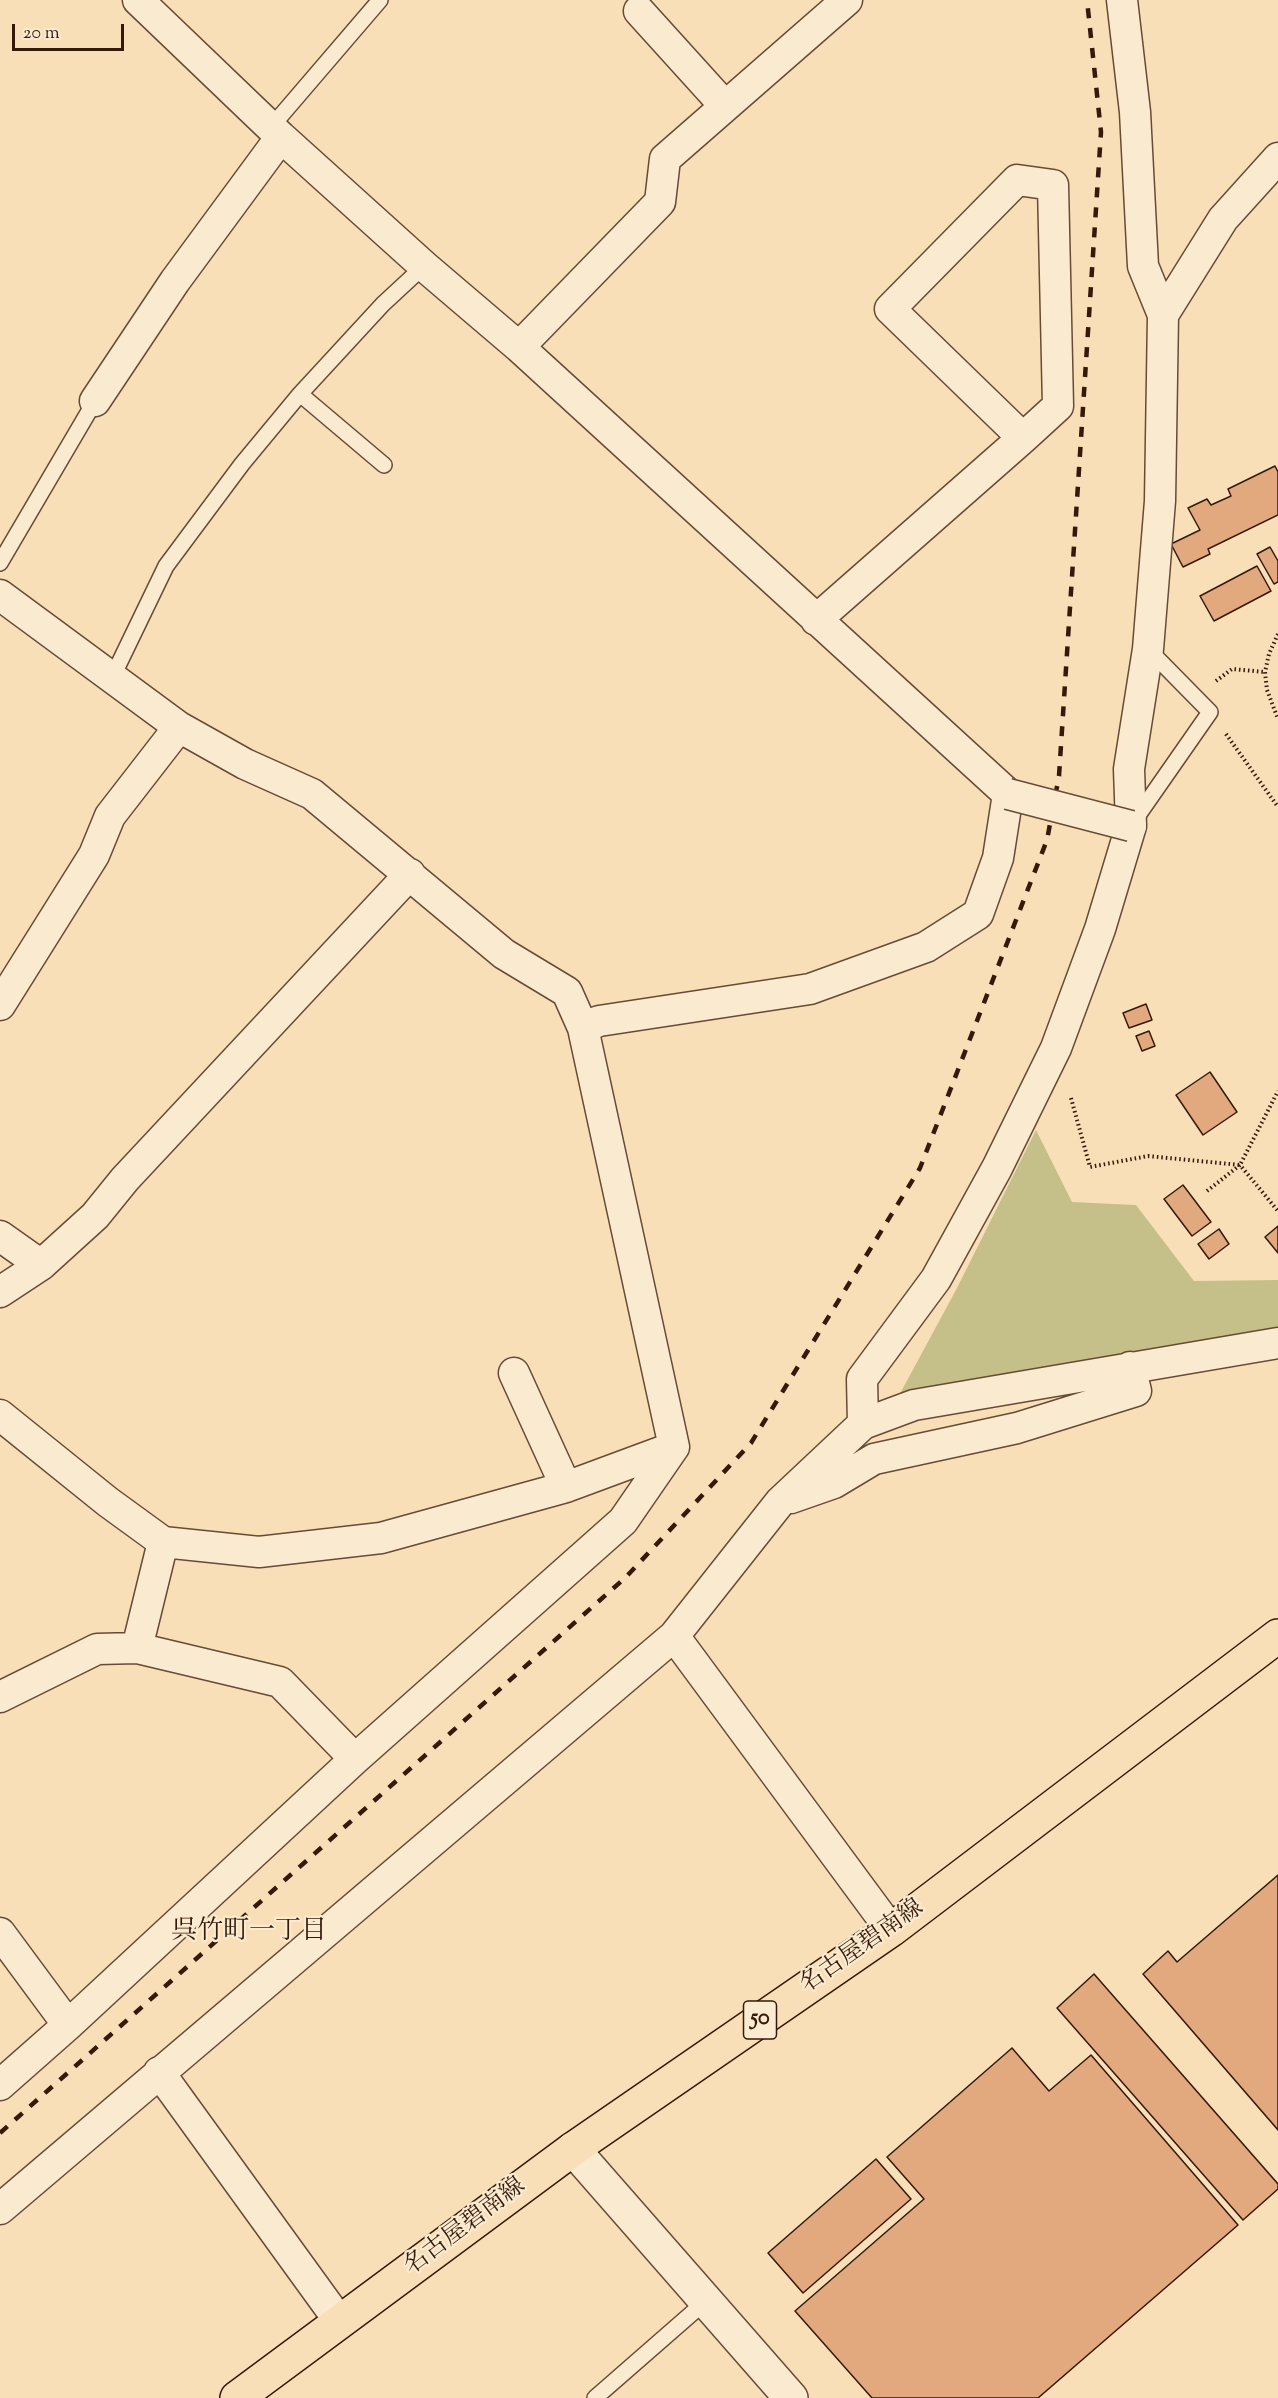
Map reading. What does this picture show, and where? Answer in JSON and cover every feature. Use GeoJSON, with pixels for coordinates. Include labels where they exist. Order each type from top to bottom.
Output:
{"type":"FeatureCollection","features":[{"type":"Feature","properties":{"kind":"main road","name":"名古屋碧南線"},"geometry":{"type":"LineString","coordinates":[[237,2398],[573,2149],[891,1930],[1278,1637]]}},
{"type":"Feature","properties":{"kind":"street"},"geometry":{"type":"LineString","coordinates":[[138,0],[424,266],[519,347],[1008,794],[1131,826]]}},
{"type":"Feature","properties":{"kind":"street"},"geometry":{"type":"LineString","coordinates":[[519,347],[660,202],[665,159],[847,0]]}},
{"type":"Feature","properties":{"kind":"street"},"geometry":{"type":"LineString","coordinates":[[863,1424],[862,1379],[936,1279],[997,1168],[1056,1048],[1100,929],[1131,826],[1129,769],[1148,649],[1160,501],[1163,315],[1143,266],[1135,112],[1122,0]]}},
{"type":"Feature","properties":{"kind":"street"},"geometry":{"type":"LineString","coordinates":[[639,11],[725,106]]}},
{"type":"Feature","properties":{"kind":"street"},"geometry":{"type":"LineString","coordinates":[[95,401],[277,131]]}},
{"type":"Feature","properties":{"kind":"street"},"geometry":{"type":"LineString","coordinates":[[1163,315],[1223,219],[1278,158]]}},
{"type":"Feature","properties":{"kind":"street"},"geometry":{"type":"LineString","coordinates":[[816,620],[1023,438],[1058,406],[1053,185],[1017,180],[890,309],[1023,438]]}},
{"type":"Feature","properties":{"kind":"street"},"geometry":{"type":"LineString","coordinates":[[0,595],[179,726],[245,764],[312,794],[504,954],[567,992],[583,1028],[674,1447],[623,1521],[355,1759],[68,2025],[0,2085]]}},
{"type":"Feature","properties":{"kind":"street"},"geometry":{"type":"LineString","coordinates":[[0,1005],[94,855],[110,816],[179,726]]}},
{"type":"Feature","properties":{"kind":"street"},"geometry":{"type":"LineString","coordinates":[[583,1028],[599,1021],[810,989],[926,947],[978,914],[998,858],[1008,794]]}},
{"type":"Feature","properties":{"kind":"street"},"geometry":{"type":"LineString","coordinates":[[0,1292],[41,1265],[95,1216],[125,1179],[410,874]]}},
{"type":"Feature","properties":{"kind":"street"},"geometry":{"type":"LineString","coordinates":[[0,1236],[41,1265]]}},
{"type":"Feature","properties":{"kind":"street"},"geometry":{"type":"LineString","coordinates":[[0,2209],[674,1636],[780,1502],[863,1424],[914,1405],[1278,1343]]}},
{"type":"Feature","properties":{"kind":"street"},"geometry":{"type":"LineString","coordinates":[[780,1502],[834,1483],[874,1459],[1017,1428],[1136,1391],[1130,1367]]}},
{"type":"Feature","properties":{"kind":"street"},"geometry":{"type":"LineString","coordinates":[[514,1373],[566,1487]]}},
{"type":"Feature","properties":{"kind":"street"},"geometry":{"type":"LineString","coordinates":[[0,1415],[108,1502],[163,1542],[260,1552],[381,1538],[566,1487],[674,1447]]}},
{"type":"Feature","properties":{"kind":"street"},"geometry":{"type":"LineString","coordinates":[[137,1648],[163,1542]]}},
{"type":"Feature","properties":{"kind":"street"},"geometry":{"type":"LineString","coordinates":[[674,1636],[891,1930]]}},
{"type":"Feature","properties":{"kind":"street"},"geometry":{"type":"LineString","coordinates":[[0,1697],[97,1649],[137,1648],[280,1682],[355,1759]]}},
{"type":"Feature","properties":{"kind":"street"},"geometry":{"type":"LineString","coordinates":[[0,1933],[68,2025]]}},
{"type":"Feature","properties":{"kind":"street"},"geometry":{"type":"LineString","coordinates":[[159,2072],[340,2322]]}},
{"type":"Feature","properties":{"kind":"street"},"geometry":{"type":"LineString","coordinates":[[573,2149],[791,2398]]}},
{"type":"Feature","properties":{"kind":"lane"},"geometry":{"type":"LineString","coordinates":[[277,131],[380,0]]}},
{"type":"Feature","properties":{"kind":"lane"},"geometry":{"type":"LineString","coordinates":[[112,678],[166,566],[242,464],[300,394],[383,303],[424,266]]}},
{"type":"Feature","properties":{"kind":"lane"},"geometry":{"type":"LineString","coordinates":[[300,394],[384,465]]}},
{"type":"Feature","properties":{"kind":"lane"},"geometry":{"type":"LineString","coordinates":[[0,563],[95,401]]}},
{"type":"Feature","properties":{"kind":"lane"},"geometry":{"type":"LineString","coordinates":[[1131,826],[1210,712],[1148,649]]}},
{"type":"Feature","properties":{"kind":"lane"},"geometry":{"type":"LineString","coordinates":[[595,2398],[706,2301]]}},
{"type":"Feature","properties":{"kind":"path"},"geometry":{"type":"LineString","coordinates":[[1278,634],[1269,654],[1265,672],[1267,690],[1278,719]]}},
{"type":"Feature","properties":{"kind":"path"},"geometry":{"type":"LineString","coordinates":[[1195,697],[1232,669],[1265,672]]}},
{"type":"Feature","properties":{"kind":"path"},"geometry":{"type":"LineString","coordinates":[[1210,712],[1278,807]]}},
{"type":"Feature","properties":{"kind":"path"},"geometry":{"type":"LineString","coordinates":[[1056,1048],[1090,1167],[1148,1156],[1240,1165],[1278,1211]]}},
{"type":"Feature","properties":{"kind":"path"},"geometry":{"type":"LineString","coordinates":[[1207,1191],[1240,1165],[1278,1091]]}},
{"type":"Feature","properties":{"kind":"shaded area"},"geometry":{"type":"Polygon","coordinates":[[[1036,1130],[1072,1202],[1136,1205],[1194,1281],[1278,1280],[1278,1333],[896,1401],[957,1288],[1036,1130]]]}},
{"type":"Feature","properties":{"kind":"building"},"geometry":{"type":"Polygon","coordinates":[[[1275,466],[1278,472],[1278,515],[1208,549],[1210,554],[1183,567],[1171,544],[1200,530],[1188,508],[1207,499],[1211,505],[1231,496],[1228,489],[1275,466]]]}},
{"type":"Feature","properties":{"kind":"building"},"geometry":{"type":"Polygon","coordinates":[[[1270,547],[1278,561],[1278,582],[1274,584],[1257,554],[1270,547]]]}},
{"type":"Feature","properties":{"kind":"building"},"geometry":{"type":"Polygon","coordinates":[[[1257,566],[1271,591],[1214,621],[1200,596],[1257,566]]]}},
{"type":"Feature","properties":{"kind":"building"},"geometry":{"type":"Polygon","coordinates":[[[1146,1004],[1152,1020],[1129,1028],[1123,1013],[1146,1004]]]}},
{"type":"Feature","properties":{"kind":"building"},"geometry":{"type":"Polygon","coordinates":[[[1149,1031],[1155,1046],[1142,1051],[1136,1036],[1149,1031]]]}},
{"type":"Feature","properties":{"kind":"building"},"geometry":{"type":"Polygon","coordinates":[[[1210,1072],[1237,1112],[1203,1135],[1176,1095],[1210,1072]]]}},
{"type":"Feature","properties":{"kind":"building"},"geometry":{"type":"Polygon","coordinates":[[[1183,1185],[1211,1222],[1192,1236],[1164,1199],[1183,1185]]]}},
{"type":"Feature","properties":{"kind":"building"},"geometry":{"type":"Polygon","coordinates":[[[1278,1226],[1278,1253],[1265,1237],[1278,1226]]]}},
{"type":"Feature","properties":{"kind":"building"},"geometry":{"type":"Polygon","coordinates":[[[1219,1229],[1229,1244],[1209,1259],[1198,1244],[1219,1229]]]}},
{"type":"Feature","properties":{"kind":"building"},"geometry":{"type":"Polygon","coordinates":[[[1278,1875],[1278,2130],[1143,1974],[1168,1951],[1177,1962],[1278,1875]]]}},
{"type":"Feature","properties":{"kind":"building"},"geometry":{"type":"Polygon","coordinates":[[[1094,1974],[1278,2184],[1278,2189],[1243,2220],[1057,2008],[1094,1974]]]}},
{"type":"Feature","properties":{"kind":"building"},"geometry":{"type":"Polygon","coordinates":[[[1012,2048],[1049,2091],[1091,2055],[1238,2225],[1038,2398],[872,2398],[795,2311],[924,2199],[887,2157],[1012,2048]]]}},
{"type":"Feature","properties":{"kind":"building"},"geometry":{"type":"Polygon","coordinates":[[[876,2159],[911,2199],[803,2293],[768,2253],[876,2159]]]}},
{"type":"Feature","properties":{"kind":"railway"},"geometry":{"type":"LineString","coordinates":[[0,2133],[626,1577],[751,1443],[920,1168],[1047,840],[1059,776],[1101,132],[1087,0]]}},
{"type":"Feature","properties":{"kind":"district","name":"呉竹町一丁目"},"geometry":{"type":"Point","coordinates":[249,1934]}}]}
